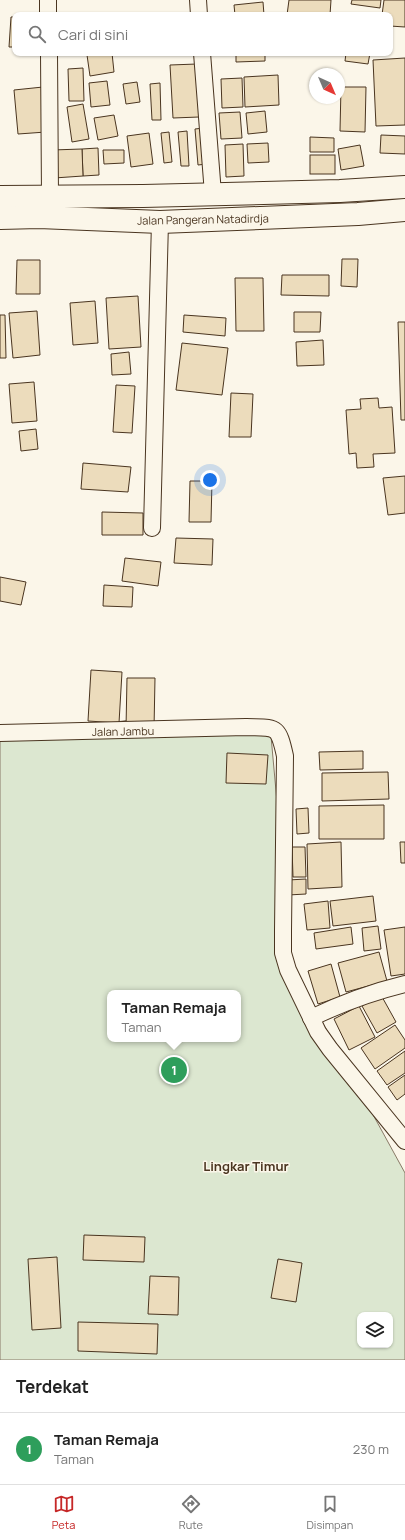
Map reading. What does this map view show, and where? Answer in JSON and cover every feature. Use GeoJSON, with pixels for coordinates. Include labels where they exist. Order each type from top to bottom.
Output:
{"type":"FeatureCollection","features":[{"type":"Feature","properties":{"kind":"main road"},"geometry":{"type":"LineString","coordinates":[[0,197],[340,191],[405,187]]}},
{"type":"Feature","properties":{"kind":"main road"},"geometry":{"type":"LineString","coordinates":[[213,194],[214,220]]}},
{"type":"Feature","properties":{"kind":"main road","name":"Jalan Pangeran Natadirdja"},"geometry":{"type":"LineString","coordinates":[[0,218],[39,217],[160,222],[358,214],[405,210]]}},
{"type":"Feature","properties":{"kind":"street"},"geometry":{"type":"LineString","coordinates":[[48,0],[48,12]]}},
{"type":"Feature","properties":{"kind":"street"},"geometry":{"type":"LineString","coordinates":[[198,0],[199,12]]}},
{"type":"Feature","properties":{"kind":"street"},"geometry":{"type":"LineString","coordinates":[[49,56],[50,197]]}},
{"type":"Feature","properties":{"kind":"street"},"geometry":{"type":"LineString","coordinates":[[202,56],[213,194]]}},
{"type":"Feature","properties":{"kind":"street"},"geometry":{"type":"LineString","coordinates":[[152,528],[160,222]]}},
{"type":"Feature","properties":{"kind":"street","name":"Jalan Jambu"},"geometry":{"type":"LineString","coordinates":[[0,733],[246,727],[268,728],[276,731],[281,737],[285,756],[284,953],[288,970],[318,1032],[330,1049],[405,1141]]}},
{"type":"Feature","properties":{"kind":"street"},"geometry":{"type":"LineString","coordinates":[[310,1018],[346,1002],[379,990],[405,984]]}},
{"type":"Feature","properties":{"kind":"green space"},"geometry":{"type":"Polygon","coordinates":[[[129,720],[271,736],[292,967],[405,1173],[405,1360],[0,1360],[0,741],[129,720]]]}},
{"type":"Feature","properties":{"kind":"building"},"geometry":{"type":"Polygon","coordinates":[[[289,0],[331,0],[330,12],[287,12],[289,0]]]}},
{"type":"Feature","properties":{"kind":"building"},"geometry":{"type":"Polygon","coordinates":[[[352,0],[381,0],[380,8],[351,4],[352,0]]]}},
{"type":"Feature","properties":{"kind":"building"},"geometry":{"type":"Polygon","coordinates":[[[384,0],[405,0],[405,27],[393,26],[393,12],[382,12],[384,0]]]}},
{"type":"Feature","properties":{"kind":"building"},"geometry":{"type":"Polygon","coordinates":[[[263,2],[264,12],[235,12],[234,5],[263,2]]]}},
{"type":"Feature","properties":{"kind":"building"},"geometry":{"type":"Polygon","coordinates":[[[11,17],[12,17],[12,47],[9,47],[11,17]]]}},
{"type":"Feature","properties":{"kind":"building"},"geometry":{"type":"Polygon","coordinates":[[[87,56],[112,56],[114,72],[90,76],[87,56]]]}},
{"type":"Feature","properties":{"kind":"building"},"geometry":{"type":"Polygon","coordinates":[[[236,56],[265,56],[265,61],[236,62],[236,56]]]}},
{"type":"Feature","properties":{"kind":"building"},"geometry":{"type":"Polygon","coordinates":[[[346,56],[369,56],[368,64],[345,61],[346,56]]]}},
{"type":"Feature","properties":{"kind":"building"},"geometry":{"type":"Polygon","coordinates":[[[405,58],[405,125],[376,126],[373,60],[405,58]]]}},
{"type":"Feature","properties":{"kind":"building"},"geometry":{"type":"Polygon","coordinates":[[[197,64],[199,117],[173,118],[170,65],[197,64]]]}},
{"type":"Feature","properties":{"kind":"building"},"geometry":{"type":"Polygon","coordinates":[[[83,68],[84,101],[69,101],[68,69],[83,68]]]}},
{"type":"Feature","properties":{"kind":"building"},"geometry":{"type":"Polygon","coordinates":[[[278,75],[279,105],[245,107],[244,77],[278,75]]]}},
{"type":"Feature","properties":{"kind":"building"},"geometry":{"type":"Polygon","coordinates":[[[242,78],[243,107],[222,108],[221,79],[242,78]]]}},
{"type":"Feature","properties":{"kind":"building"},"geometry":{"type":"Polygon","coordinates":[[[107,81],[110,105],[91,107],[89,83],[107,81]]]}},
{"type":"Feature","properties":{"kind":"building"},"geometry":{"type":"Polygon","coordinates":[[[137,82],[140,102],[126,104],[123,84],[137,82]]]}},
{"type":"Feature","properties":{"kind":"building"},"geometry":{"type":"Polygon","coordinates":[[[160,83],[161,120],[152,120],[150,84],[160,83]]]}},
{"type":"Feature","properties":{"kind":"building"},"geometry":{"type":"Polygon","coordinates":[[[43,87],[46,132],[18,134],[14,90],[43,87]]]}},
{"type":"Feature","properties":{"kind":"building"},"geometry":{"type":"Polygon","coordinates":[[[345,87],[366,87],[365,132],[340,131],[341,104],[345,104],[345,87]]]}},
{"type":"Feature","properties":{"kind":"building"},"geometry":{"type":"Polygon","coordinates":[[[83,104],[89,139],[72,142],[67,107],[83,104]]]}},
{"type":"Feature","properties":{"kind":"building"},"geometry":{"type":"Polygon","coordinates":[[[265,111],[267,132],[248,134],[246,113],[265,111]]]}},
{"type":"Feature","properties":{"kind":"building"},"geometry":{"type":"Polygon","coordinates":[[[240,112],[242,138],[221,139],[219,113],[240,112]]]}},
{"type":"Feature","properties":{"kind":"building"},"geometry":{"type":"Polygon","coordinates":[[[114,115],[118,136],[98,140],[94,118],[114,115]]]}},
{"type":"Feature","properties":{"kind":"building"},"geometry":{"type":"Polygon","coordinates":[[[204,128],[207,164],[198,165],[195,129],[204,128]]]}},
{"type":"Feature","properties":{"kind":"building"},"geometry":{"type":"Polygon","coordinates":[[[187,131],[189,166],[181,166],[178,132],[187,131]]]}},
{"type":"Feature","properties":{"kind":"building"},"geometry":{"type":"Polygon","coordinates":[[[169,132],[172,162],[164,163],[161,133],[169,132]]]}},
{"type":"Feature","properties":{"kind":"building"},"geometry":{"type":"Polygon","coordinates":[[[149,133],[153,164],[131,167],[127,136],[149,133]]]}},
{"type":"Feature","properties":{"kind":"building"},"geometry":{"type":"Polygon","coordinates":[[[381,135],[405,136],[405,154],[380,153],[381,135]]]}},
{"type":"Feature","properties":{"kind":"building"},"geometry":{"type":"Polygon","coordinates":[[[310,137],[334,138],[334,152],[310,152],[310,137]]]}},
{"type":"Feature","properties":{"kind":"building"},"geometry":{"type":"Polygon","coordinates":[[[268,143],[269,162],[248,163],[247,144],[268,143]]]}},
{"type":"Feature","properties":{"kind":"building"},"geometry":{"type":"Polygon","coordinates":[[[243,144],[244,176],[226,177],[225,145],[243,144]]]}},
{"type":"Feature","properties":{"kind":"building"},"geometry":{"type":"Polygon","coordinates":[[[360,145],[364,166],[341,170],[338,149],[360,145]]]}},
{"type":"Feature","properties":{"kind":"building"},"geometry":{"type":"Polygon","coordinates":[[[98,148],[99,175],[83,176],[82,149],[98,148]]]}},
{"type":"Feature","properties":{"kind":"building"},"geometry":{"type":"Polygon","coordinates":[[[82,149],[83,176],[54,178],[52,150],[82,149]]]}},
{"type":"Feature","properties":{"kind":"building"},"geometry":{"type":"Polygon","coordinates":[[[103,150],[124,150],[124,163],[104,164],[103,150]]]}},
{"type":"Feature","properties":{"kind":"building"},"geometry":{"type":"Polygon","coordinates":[[[310,155],[335,155],[335,174],[310,174],[310,155]]]}},
{"type":"Feature","properties":{"kind":"building"},"geometry":{"type":"Polygon","coordinates":[[[342,259],[358,259],[357,287],[341,286],[342,259]]]}},
{"type":"Feature","properties":{"kind":"building"},"geometry":{"type":"Polygon","coordinates":[[[17,260],[40,260],[40,294],[16,294],[17,260]]]}},
{"type":"Feature","properties":{"kind":"building"},"geometry":{"type":"Polygon","coordinates":[[[282,275],[329,275],[329,296],[281,295],[282,275]]]}},
{"type":"Feature","properties":{"kind":"building"},"geometry":{"type":"Polygon","coordinates":[[[235,278],[263,278],[264,331],[236,331],[235,278]]]}},
{"type":"Feature","properties":{"kind":"building"},"geometry":{"type":"Polygon","coordinates":[[[138,296],[141,347],[109,349],[106,298],[138,296]]]}},
{"type":"Feature","properties":{"kind":"building"},"geometry":{"type":"Polygon","coordinates":[[[95,301],[98,343],[73,345],[70,303],[95,301]]]}},
{"type":"Feature","properties":{"kind":"building"},"geometry":{"type":"Polygon","coordinates":[[[37,311],[40,355],[13,358],[9,313],[37,311]]]}},
{"type":"Feature","properties":{"kind":"building"},"geometry":{"type":"Polygon","coordinates":[[[294,312],[321,312],[320,332],[294,332],[294,312]]]}},
{"type":"Feature","properties":{"kind":"building"},"geometry":{"type":"Polygon","coordinates":[[[0,315],[5,315],[6,358],[0,358],[0,315]]]}},
{"type":"Feature","properties":{"kind":"building"},"geometry":{"type":"Polygon","coordinates":[[[184,315],[226,318],[225,336],[183,332],[184,315]]]}},
{"type":"Feature","properties":{"kind":"building"},"geometry":{"type":"Polygon","coordinates":[[[398,322],[405,322],[405,420],[401,420],[398,322]]]}},
{"type":"Feature","properties":{"kind":"building"},"geometry":{"type":"Polygon","coordinates":[[[323,340],[324,365],[297,366],[296,342],[323,340]]]}},
{"type":"Feature","properties":{"kind":"building"},"geometry":{"type":"Polygon","coordinates":[[[182,343],[228,348],[222,395],[176,390],[182,343]]]}},
{"type":"Feature","properties":{"kind":"building"},"geometry":{"type":"Polygon","coordinates":[[[129,352],[131,374],[112,375],[111,354],[129,352]]]}},
{"type":"Feature","properties":{"kind":"building"},"geometry":{"type":"Polygon","coordinates":[[[34,382],[37,421],[12,423],[9,384],[34,382]]]}},
{"type":"Feature","properties":{"kind":"building"},"geometry":{"type":"Polygon","coordinates":[[[116,385],[135,386],[132,433],[113,432],[116,385]]]}},
{"type":"Feature","properties":{"kind":"building"},"geometry":{"type":"Polygon","coordinates":[[[231,393],[253,394],[251,437],[229,437],[231,393]]]}},
{"type":"Feature","properties":{"kind":"building"},"geometry":{"type":"Polygon","coordinates":[[[378,398],[379,408],[392,407],[395,453],[373,454],[374,467],[357,468],[356,453],[349,454],[346,410],[361,409],[360,399],[378,398]]]}},
{"type":"Feature","properties":{"kind":"building"},"geometry":{"type":"Polygon","coordinates":[[[36,429],[38,449],[21,451],[19,431],[36,429]]]}},
{"type":"Feature","properties":{"kind":"building"},"geometry":{"type":"Polygon","coordinates":[[[83,463],[131,467],[128,492],[81,489],[83,463]]]}},
{"type":"Feature","properties":{"kind":"building"},"geometry":{"type":"Polygon","coordinates":[[[405,476],[405,513],[388,515],[383,478],[405,476]]]}},
{"type":"Feature","properties":{"kind":"building"},"geometry":{"type":"Polygon","coordinates":[[[190,481],[212,481],[211,522],[189,522],[190,481]]]}},
{"type":"Feature","properties":{"kind":"building"},"geometry":{"type":"Polygon","coordinates":[[[102,512],[143,513],[143,535],[102,535],[102,512]]]}},
{"type":"Feature","properties":{"kind":"building"},"geometry":{"type":"Polygon","coordinates":[[[176,538],[213,539],[212,565],[174,563],[176,538]]]}},
{"type":"Feature","properties":{"kind":"building"},"geometry":{"type":"Polygon","coordinates":[[[125,558],[161,562],[158,586],[122,581],[125,558]]]}},
{"type":"Feature","properties":{"kind":"building"},"geometry":{"type":"Polygon","coordinates":[[[0,577],[26,582],[21,605],[0,601],[0,577]]]}},
{"type":"Feature","properties":{"kind":"building"},"geometry":{"type":"Polygon","coordinates":[[[104,585],[133,587],[132,607],[103,606],[104,585]]]}},
{"type":"Feature","properties":{"kind":"building"},"geometry":{"type":"Polygon","coordinates":[[[91,670],[122,672],[119,723],[88,721],[91,670]]]}},
{"type":"Feature","properties":{"kind":"building"},"geometry":{"type":"Polygon","coordinates":[[[127,678],[155,678],[154,729],[126,728],[127,678]]]}},
{"type":"Feature","properties":{"kind":"building"},"geometry":{"type":"Polygon","coordinates":[[[363,751],[363,769],[320,770],[319,752],[363,751]]]}},
{"type":"Feature","properties":{"kind":"building"},"geometry":{"type":"Polygon","coordinates":[[[227,753],[268,755],[266,784],[226,783],[227,753]]]}},
{"type":"Feature","properties":{"kind":"building"},"geometry":{"type":"Polygon","coordinates":[[[388,772],[389,799],[322,801],[322,773],[388,772]]]}},
{"type":"Feature","properties":{"kind":"building"},"geometry":{"type":"Polygon","coordinates":[[[384,805],[384,839],[319,839],[319,806],[384,805]]]}},
{"type":"Feature","properties":{"kind":"building"},"geometry":{"type":"Polygon","coordinates":[[[308,808],[309,833],[297,834],[296,809],[308,808]]]}},
{"type":"Feature","properties":{"kind":"building"},"geometry":{"type":"Polygon","coordinates":[[[341,842],[342,887],[308,889],[307,844],[341,842]]]}},
{"type":"Feature","properties":{"kind":"building"},"geometry":{"type":"Polygon","coordinates":[[[400,842],[405,842],[405,863],[401,863],[400,842]]]}},
{"type":"Feature","properties":{"kind":"building"},"geometry":{"type":"Polygon","coordinates":[[[292,847],[305,847],[306,877],[293,877],[292,847]]]}},
{"type":"Feature","properties":{"kind":"building"},"geometry":{"type":"Polygon","coordinates":[[[306,879],[306,894],[288,895],[288,880],[306,879]]]}},
{"type":"Feature","properties":{"kind":"building"},"geometry":{"type":"Polygon","coordinates":[[[373,896],[376,921],[333,926],[330,901],[373,896]]]}},
{"type":"Feature","properties":{"kind":"building"},"geometry":{"type":"Polygon","coordinates":[[[328,901],[330,928],[307,930],[304,904],[328,901]]]}},
{"type":"Feature","properties":{"kind":"building"},"geometry":{"type":"Polygon","coordinates":[[[378,926],[381,949],[364,951],[362,928],[378,926]]]}},
{"type":"Feature","properties":{"kind":"building"},"geometry":{"type":"Polygon","coordinates":[[[351,927],[353,944],[316,949],[314,933],[351,927]]]}},
{"type":"Feature","properties":{"kind":"building"},"geometry":{"type":"Polygon","coordinates":[[[405,927],[405,974],[391,976],[384,930],[405,927]]]}},
{"type":"Feature","properties":{"kind":"building"},"geometry":{"type":"Polygon","coordinates":[[[379,952],[387,981],[346,992],[338,963],[379,952]]]}},
{"type":"Feature","properties":{"kind":"building"},"geometry":{"type":"Polygon","coordinates":[[[331,964],[340,997],[318,1004],[308,971],[331,964]]]}},
{"type":"Feature","properties":{"kind":"building"},"geometry":{"type":"Polygon","coordinates":[[[381,995],[396,1022],[377,1033],[362,1006],[381,995]]]}},
{"type":"Feature","properties":{"kind":"building"},"geometry":{"type":"Polygon","coordinates":[[[359,1006],[375,1037],[349,1050],[334,1019],[359,1006]]]}},
{"type":"Feature","properties":{"kind":"building"},"geometry":{"type":"Polygon","coordinates":[[[395,1025],[405,1040],[405,1048],[375,1069],[361,1048],[395,1025]]]}},
{"type":"Feature","properties":{"kind":"building"},"geometry":{"type":"Polygon","coordinates":[[[405,1051],[405,1073],[387,1085],[377,1071],[405,1051]]]}},
{"type":"Feature","properties":{"kind":"building"},"geometry":{"type":"Polygon","coordinates":[[[405,1075],[405,1094],[397,1100],[388,1087],[405,1075]]]}},
{"type":"Feature","properties":{"kind":"building"},"geometry":{"type":"Polygon","coordinates":[[[84,1235],[145,1237],[144,1262],[83,1260],[84,1235]]]}},
{"type":"Feature","properties":{"kind":"building"},"geometry":{"type":"Polygon","coordinates":[[[57,1257],[61,1328],[32,1330],[28,1259],[57,1257]]]}},
{"type":"Feature","properties":{"kind":"building"},"geometry":{"type":"Polygon","coordinates":[[[278,1259],[302,1263],[296,1302],[271,1298],[278,1259]]]}},
{"type":"Feature","properties":{"kind":"building"},"geometry":{"type":"Polygon","coordinates":[[[150,1276],[179,1277],[178,1315],[148,1314],[150,1276]]]}},
{"type":"Feature","properties":{"kind":"building"},"geometry":{"type":"Polygon","coordinates":[[[78,1322],[158,1324],[157,1354],[78,1351],[78,1322]]]}},
{"type":"Feature","properties":{"kind":"place","name":"Taman Remaja"},"geometry":{"type":"Point","coordinates":[174,1070]}},
{"type":"Feature","properties":{"kind":"district","name":"Lingkar Timur"},"geometry":{"type":"Point","coordinates":[246,1166]}}]}
